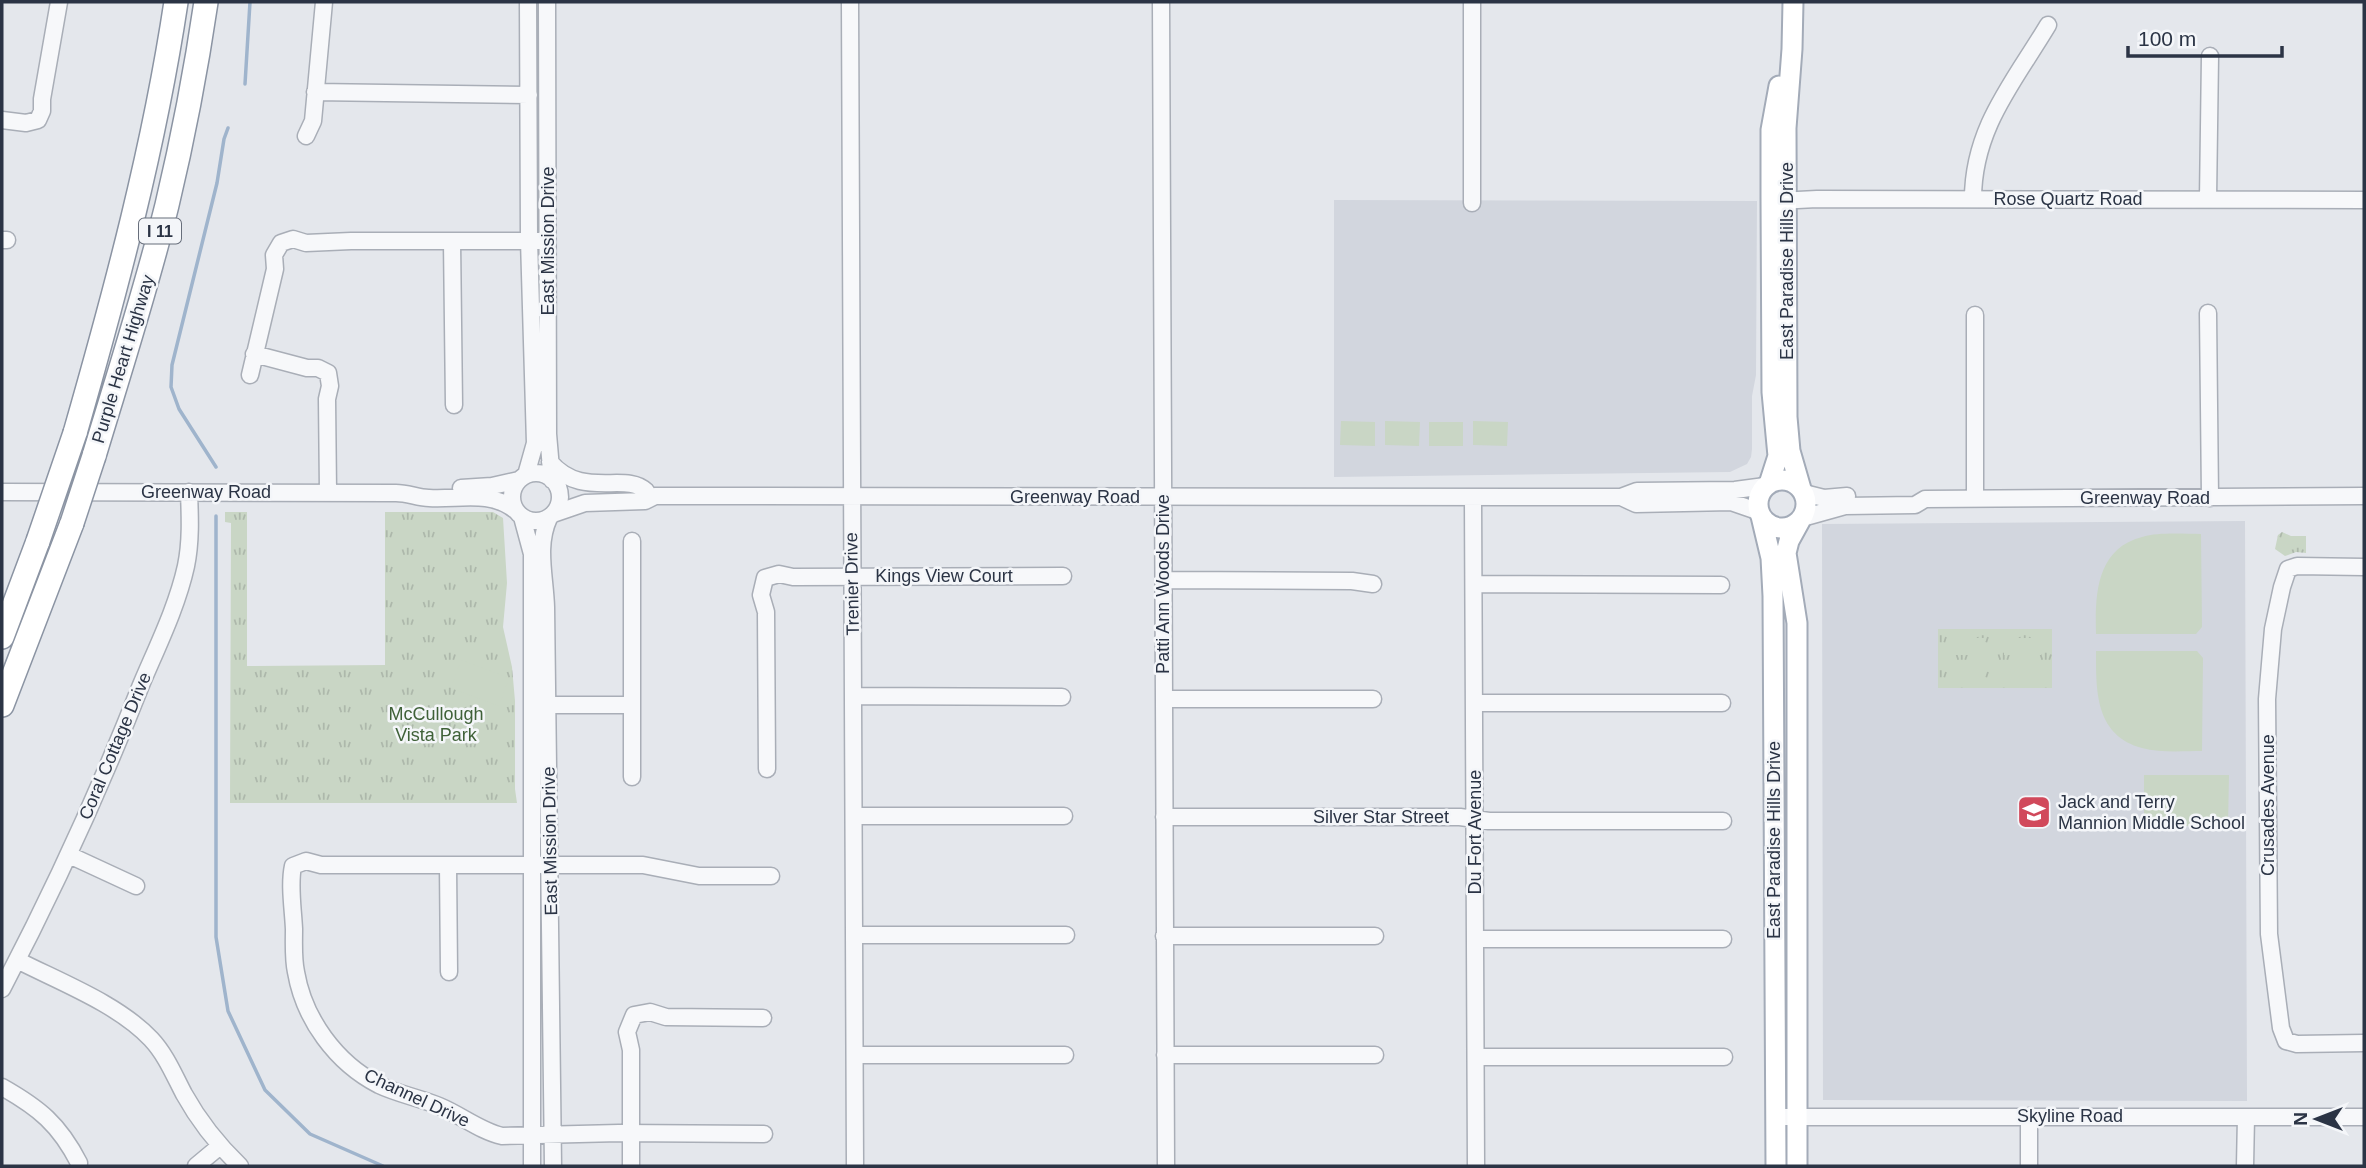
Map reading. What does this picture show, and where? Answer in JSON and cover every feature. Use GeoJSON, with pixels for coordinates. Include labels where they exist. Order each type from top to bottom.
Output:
{"type":"FeatureCollection","features":[{"type":"Feature","properties":{"kind":"highway","name":"Purple Heart Highway"},"geometry":{"type":"LineString","coordinates":[[2,636],[75,433],[115,295],[139,200],[176,2]]}},
{"type":"Feature","properties":{"kind":"highway","name":"Purple Heart Highway"},"geometry":{"type":"LineString","coordinates":[[2,705],[72,523],[139,307],[167,204],[196,66],[206,2]]}},
{"type":"Feature","properties":{"kind":"main road","name":"East Paradise Hills Drive"},"geometry":{"type":"LineString","coordinates":[[1767,485],[1777,464],[1778,449],[1772,405],[1779,201],[1793,2]]}},
{"type":"Feature","properties":{"kind":"main road","name":"East Paradise Hills Drive"},"geometry":{"type":"LineString","coordinates":[[1779,201],[1787,433],[1802,491]]}},
{"type":"Feature","properties":{"kind":"main road"},"geometry":{"type":"LineString","coordinates":[[1789,482],[1802,491],[1807,506],[1801,519],[1787,528],[1772,526],[1761,514],[1759,500],[1767,485],[1789,482]]}},
{"type":"Feature","properties":{"kind":"main road","name":"East Paradise Hills Drive"},"geometry":{"type":"LineString","coordinates":[[1761,514],[1772,568],[1776,1166]]}},
{"type":"Feature","properties":{"kind":"main road","name":"East Paradise Hills Drive"},"geometry":{"type":"LineString","coordinates":[[1797,1166],[1797,623],[1786,553],[1801,519]]}},
{"type":"Feature","properties":{"kind":"street"},"geometry":{"type":"LineString","coordinates":[[2,120],[26,124],[38,120],[42,111],[60,2]]}},
{"type":"Feature","properties":{"kind":"street"},"geometry":{"type":"LineString","coordinates":[[306,136],[313,121],[324,2]]}},
{"type":"Feature","properties":{"kind":"street","name":"East Mission Drive"},"geometry":{"type":"LineString","coordinates":[[522,478],[535,443],[529,240],[528,2]]}},
{"type":"Feature","properties":{"kind":"street","name":"East Mission Drive"},"geometry":{"type":"LineString","coordinates":[[547,2],[548,440],[555,483]]}},
{"type":"Feature","properties":{"kind":"street","name":"Trenier Drive"},"geometry":{"type":"LineString","coordinates":[[850,2],[855,1166]]}},
{"type":"Feature","properties":{"kind":"street","name":"Patti Ann Woods Drive"},"geometry":{"type":"LineString","coordinates":[[1161,2],[1166,1166]]}},
{"type":"Feature","properties":{"kind":"street"},"geometry":{"type":"LineString","coordinates":[[1472,2],[1472,203]]}},
{"type":"Feature","properties":{"kind":"street"},"geometry":{"type":"LineString","coordinates":[[1973,199],[1974,171],[1980,143],[1995,109],[2048,25]]}},
{"type":"Feature","properties":{"kind":"street"},"geometry":{"type":"LineString","coordinates":[[2208,199],[2210,56]]}},
{"type":"Feature","properties":{"kind":"street"},"geometry":{"type":"LineString","coordinates":[[315,92],[529,94]]}},
{"type":"Feature","properties":{"kind":"street","name":"Rose Quartz Road"},"geometry":{"type":"LineString","coordinates":[[1779,201],[2364,200]]}},
{"type":"Feature","properties":{"kind":"street"},"geometry":{"type":"LineString","coordinates":[[250,374],[275,269],[274,255],[281,243],[293,239],[306,243],[548,241]]}},
{"type":"Feature","properties":{"kind":"street"},"geometry":{"type":"LineString","coordinates":[[452,241],[454,405]]}},
{"type":"Feature","properties":{"kind":"street"},"geometry":{"type":"LineString","coordinates":[[2208,313],[2210,498]]}},
{"type":"Feature","properties":{"kind":"street"},"geometry":{"type":"LineString","coordinates":[[1975,316],[1975,499]]}},
{"type":"Feature","properties":{"kind":"street"},"geometry":{"type":"LineString","coordinates":[[254,354],[307,368],[318,368],[327,373],[330,386],[327,399],[327,492]]}},
{"type":"Feature","properties":{"kind":"street"},"geometry":{"type":"LineString","coordinates":[[550,462],[565,475],[579,481],[590,484],[630,484],[641,487],[650,494]]}},
{"type":"Feature","properties":{"kind":"street"},"geometry":{"type":"LineString","coordinates":[[537,474],[555,483],[559,500],[551,516],[538,522],[518,514],[512,496],[522,478],[537,474]]}},
{"type":"Feature","properties":{"kind":"street","name":"Greenway Road"},"geometry":{"type":"LineString","coordinates":[[411,493],[425,488],[488,486],[522,478]]}},
{"type":"Feature","properties":{"kind":"street","name":"Greenway Road"},"geometry":{"type":"LineString","coordinates":[[555,483],[578,493],[1473,498],[1622,497],[1637,491],[1735,490],[1767,485]]}},
{"type":"Feature","properties":{"kind":"street","name":"Greenway Road"},"geometry":{"type":"LineString","coordinates":[[1802,491],[1828,499],[1877,494],[1917,494],[1925,499]]}},
{"type":"Feature","properties":{"kind":"street","name":"Greenway Road"},"geometry":{"type":"LineString","coordinates":[[2,492],[411,493],[425,498],[490,498],[518,514]]}},
{"type":"Feature","properties":{"kind":"street","name":"Coral Cottage Drive"},"geometry":{"type":"LineString","coordinates":[[2,989],[69,855],[120,739],[177,593],[188,552],[189,492]]}},
{"type":"Feature","properties":{"kind":"street","name":"Greenway Road"},"geometry":{"type":"LineString","coordinates":[[551,516],[585,503],[645,501],[650,494]]}},
{"type":"Feature","properties":{"kind":"street","name":"Greenway Road"},"geometry":{"type":"LineString","coordinates":[[1801,519],[1845,506],[1915,505],[1925,499],[2364,496]]}},
{"type":"Feature","properties":{"kind":"street","name":"Greenway Road"},"geometry":{"type":"LineString","coordinates":[[1622,497],[1636,504],[1731,502],[1761,514]]}},
{"type":"Feature","properties":{"kind":"street","name":"Du Fort Avenue"},"geometry":{"type":"LineString","coordinates":[[1473,498],[1476,1166]]}},
{"type":"Feature","properties":{"kind":"street","name":"East Mission Drive"},"geometry":{"type":"LineString","coordinates":[[518,514],[532,554],[539,705],[551,864],[553,1166]]}},
{"type":"Feature","properties":{"kind":"street","name":"East Mission Drive"},"geometry":{"type":"LineString","coordinates":[[532,1166],[532,864],[546,607],[541,545],[551,516]]}},
{"type":"Feature","properties":{"kind":"street"},"geometry":{"type":"LineString","coordinates":[[632,541],[632,777]]}},
{"type":"Feature","properties":{"kind":"street","name":"Crusades Avenue"},"geometry":{"type":"LineString","coordinates":[[2364,567],[2297,566],[2288,569],[2273,629],[2267,699],[2269,934],[2281,1028],[2286,1041],[2297,1044],[2364,1043]]}},
{"type":"Feature","properties":{"kind":"street","name":"Kings View Court"},"geometry":{"type":"LineString","coordinates":[[767,769],[766,611],[761,595],[765,578],[779,574],[793,577],[1063,576]]}},
{"type":"Feature","properties":{"kind":"street"},"geometry":{"type":"LineString","coordinates":[[1163,580],[1352,581],[1373,584]]}},
{"type":"Feature","properties":{"kind":"street"},"geometry":{"type":"LineString","coordinates":[[1474,584],[1721,585]]}},
{"type":"Feature","properties":{"kind":"street"},"geometry":{"type":"LineString","coordinates":[[853,696],[1062,697]]}},
{"type":"Feature","properties":{"kind":"street"},"geometry":{"type":"LineString","coordinates":[[1164,699],[1373,699]]}},
{"type":"Feature","properties":{"kind":"street"},"geometry":{"type":"LineString","coordinates":[[1475,703],[1721,703]]}},
{"type":"Feature","properties":{"kind":"street"},"geometry":{"type":"LineString","coordinates":[[539,705],[632,705]]}},
{"type":"Feature","properties":{"kind":"street"},"geometry":{"type":"LineString","coordinates":[[853,816],[1064,816]]}},
{"type":"Feature","properties":{"kind":"street","name":"Silver Star Street"},"geometry":{"type":"LineString","coordinates":[[1164,817],[1460,817],[1489,821],[1723,821]]}},
{"type":"Feature","properties":{"kind":"street"},"geometry":{"type":"LineString","coordinates":[[69,855],[136,886]]}},
{"type":"Feature","properties":{"kind":"street","name":"Channel Drive"},"geometry":{"type":"LineString","coordinates":[[448,864],[321,865],[306,861],[293,866],[290,879],[293,893],[296,974],[309,1012],[335,1052],[358,1072],[380,1086],[450,1111],[491,1133],[511,1137],[631,1133],[764,1134]]}},
{"type":"Feature","properties":{"kind":"street"},"geometry":{"type":"LineString","coordinates":[[449,972],[448,864],[643,865],[699,876],[771,876]]}},
{"type":"Feature","properties":{"kind":"street"},"geometry":{"type":"LineString","coordinates":[[854,935],[1066,935]]}},
{"type":"Feature","properties":{"kind":"street"},"geometry":{"type":"LineString","coordinates":[[1164,936],[1375,936]]}},
{"type":"Feature","properties":{"kind":"street"},"geometry":{"type":"LineString","coordinates":[[1476,939],[1723,939]]}},
{"type":"Feature","properties":{"kind":"street"},"geometry":{"type":"LineString","coordinates":[[17,960],[110,1008],[151,1039],[220,1146],[240,1166]]}},
{"type":"Feature","properties":{"kind":"street"},"geometry":{"type":"LineString","coordinates":[[631,1166],[631,1050],[627,1032],[634,1015],[650,1012],[666,1017],[763,1017]]}},
{"type":"Feature","properties":{"kind":"street"},"geometry":{"type":"LineString","coordinates":[[855,1055],[1065,1055]]}},
{"type":"Feature","properties":{"kind":"street"},"geometry":{"type":"LineString","coordinates":[[1165,1055],[1375,1055]]}},
{"type":"Feature","properties":{"kind":"street"},"geometry":{"type":"LineString","coordinates":[[1476,1057],[1724,1058]]}},
{"type":"Feature","properties":{"kind":"street"},"geometry":{"type":"LineString","coordinates":[[2,1087],[50,1119],[70,1145],[79,1163]]}},
{"type":"Feature","properties":{"kind":"street"},"geometry":{"type":"LineString","coordinates":[[2029,1116],[2029,1166]]}},
{"type":"Feature","properties":{"kind":"street"},"geometry":{"type":"LineString","coordinates":[[2245,1166],[2246,1116]]}},
{"type":"Feature","properties":{"kind":"street","name":"Skyline Road"},"geometry":{"type":"LineString","coordinates":[[1777,1117],[2364,1117]]}},
{"type":"Feature","properties":{"kind":"street"},"geometry":{"type":"LineString","coordinates":[[197,1166],[220,1146]]}},
{"type":"Feature","properties":{"kind":"shaded area"},"geometry":{"type":"Polygon","coordinates":[[[1334,200],[1757,201],[1756,375],[1752,396],[1752,449],[1747,464],[1730,472],[1334,477],[1334,200]]]}},
{"type":"Feature","properties":{"kind":"shaded area","name":"Jack and Terry Mannion Middle School"},"geometry":{"type":"Polygon","coordinates":[[[2245,521],[2247,1101],[1823,1100],[1822,524],[2245,521]]]}},
{"type":"Feature","properties":{"kind":"green space"},"geometry":{"type":"Polygon","coordinates":[[[1341,421],[1375,422],[1375,446],[1340,445],[1341,421]]]}},
{"type":"Feature","properties":{"kind":"green space"},"geometry":{"type":"Polygon","coordinates":[[[1385,421],[1420,422],[1419,446],[1385,445],[1385,421]]]}},
{"type":"Feature","properties":{"kind":"green space"},"geometry":{"type":"Polygon","coordinates":[[[1473,421],[1508,422],[1507,446],[1473,445],[1473,421]]]}},
{"type":"Feature","properties":{"kind":"green space"},"geometry":{"type":"Polygon","coordinates":[[[1429,422],[1463,422],[1463,446],[1429,446],[1429,422]]]}},
{"type":"Feature","properties":{"kind":"green space","name":"McCullough Vista Park"},"geometry":{"type":"Polygon","coordinates":[[[225,512],[247,512],[247,666],[385,665],[385,512],[493,512],[503,518],[507,583],[503,627],[512,667],[515,701],[517,803],[230,803],[231,523],[225,522],[225,512]]]}},
{"type":"Feature","properties":{"kind":"green space"},"geometry":{"type":"Polygon","coordinates":[[[2282,532],[2291,536],[2306,536],[2306,553],[2296,552],[2285,556],[2275,549],[2278,535],[2282,532]]]}},
{"type":"Feature","properties":{"kind":"green space"},"geometry":{"type":"Polygon","coordinates":[[[2201,534],[2202,627],[2196,634],[2096,634],[2096,604],[2101,575],[2115,552],[2127,543],[2149,535],[2201,534]]]}},
{"type":"Feature","properties":{"kind":"green space"},"geometry":{"type":"Polygon","coordinates":[[[1938,629],[2052,629],[2052,688],[1938,688],[1938,629]]]}},
{"type":"Feature","properties":{"kind":"green space"},"geometry":{"type":"Polygon","coordinates":[[[1948,638],[1985,638],[1985,655],[1948,655],[1948,638]]]}},
{"type":"Feature","properties":{"kind":"green space"},"geometry":{"type":"Polygon","coordinates":[[[2004,638],[2041,638],[2041,655],[2004,655],[2004,638]]]}},
{"type":"Feature","properties":{"kind":"green space"},"geometry":{"type":"Polygon","coordinates":[[[2096,651],[2197,651],[2203,658],[2202,751],[2149,750],[2127,742],[2115,733],[2101,710],[2096,651]]]}},
{"type":"Feature","properties":{"kind":"green space"},"geometry":{"type":"Polygon","coordinates":[[[461,660],[509,678],[499,706],[451,688],[461,660]]]}},
{"type":"Feature","properties":{"kind":"green space"},"geometry":{"type":"Polygon","coordinates":[[[1948,664],[1985,664],[1985,681],[1948,681],[1948,664]]]}},
{"type":"Feature","properties":{"kind":"green space"},"geometry":{"type":"Polygon","coordinates":[[[2004,664],[2041,664],[2041,681],[2004,681],[2004,664]]]}},
{"type":"Feature","properties":{"kind":"green space"},"geometry":{"type":"Polygon","coordinates":[[[2144,775],[2229,775],[2228,826],[2144,826],[2144,775]]]}},
{"type":"Feature","properties":{"kind":"waterway"},"geometry":{"type":"LineString","coordinates":[[245,84],[250,2]]}},
{"type":"Feature","properties":{"kind":"waterway"},"geometry":{"type":"LineString","coordinates":[[216,467],[179,409],[171,387],[172,365],[228,128]]}},
{"type":"Feature","properties":{"kind":"waterway"},"geometry":{"type":"LineString","coordinates":[[216,516],[216,937],[228,1011],[265,1090],[310,1134],[383,1166]]}},
{"type":"Feature","properties":{"kind":"place","name":"Jack and Terry Mannion Middle School"},"geometry":{"type":"Point","coordinates":[2034,812]}}]}
